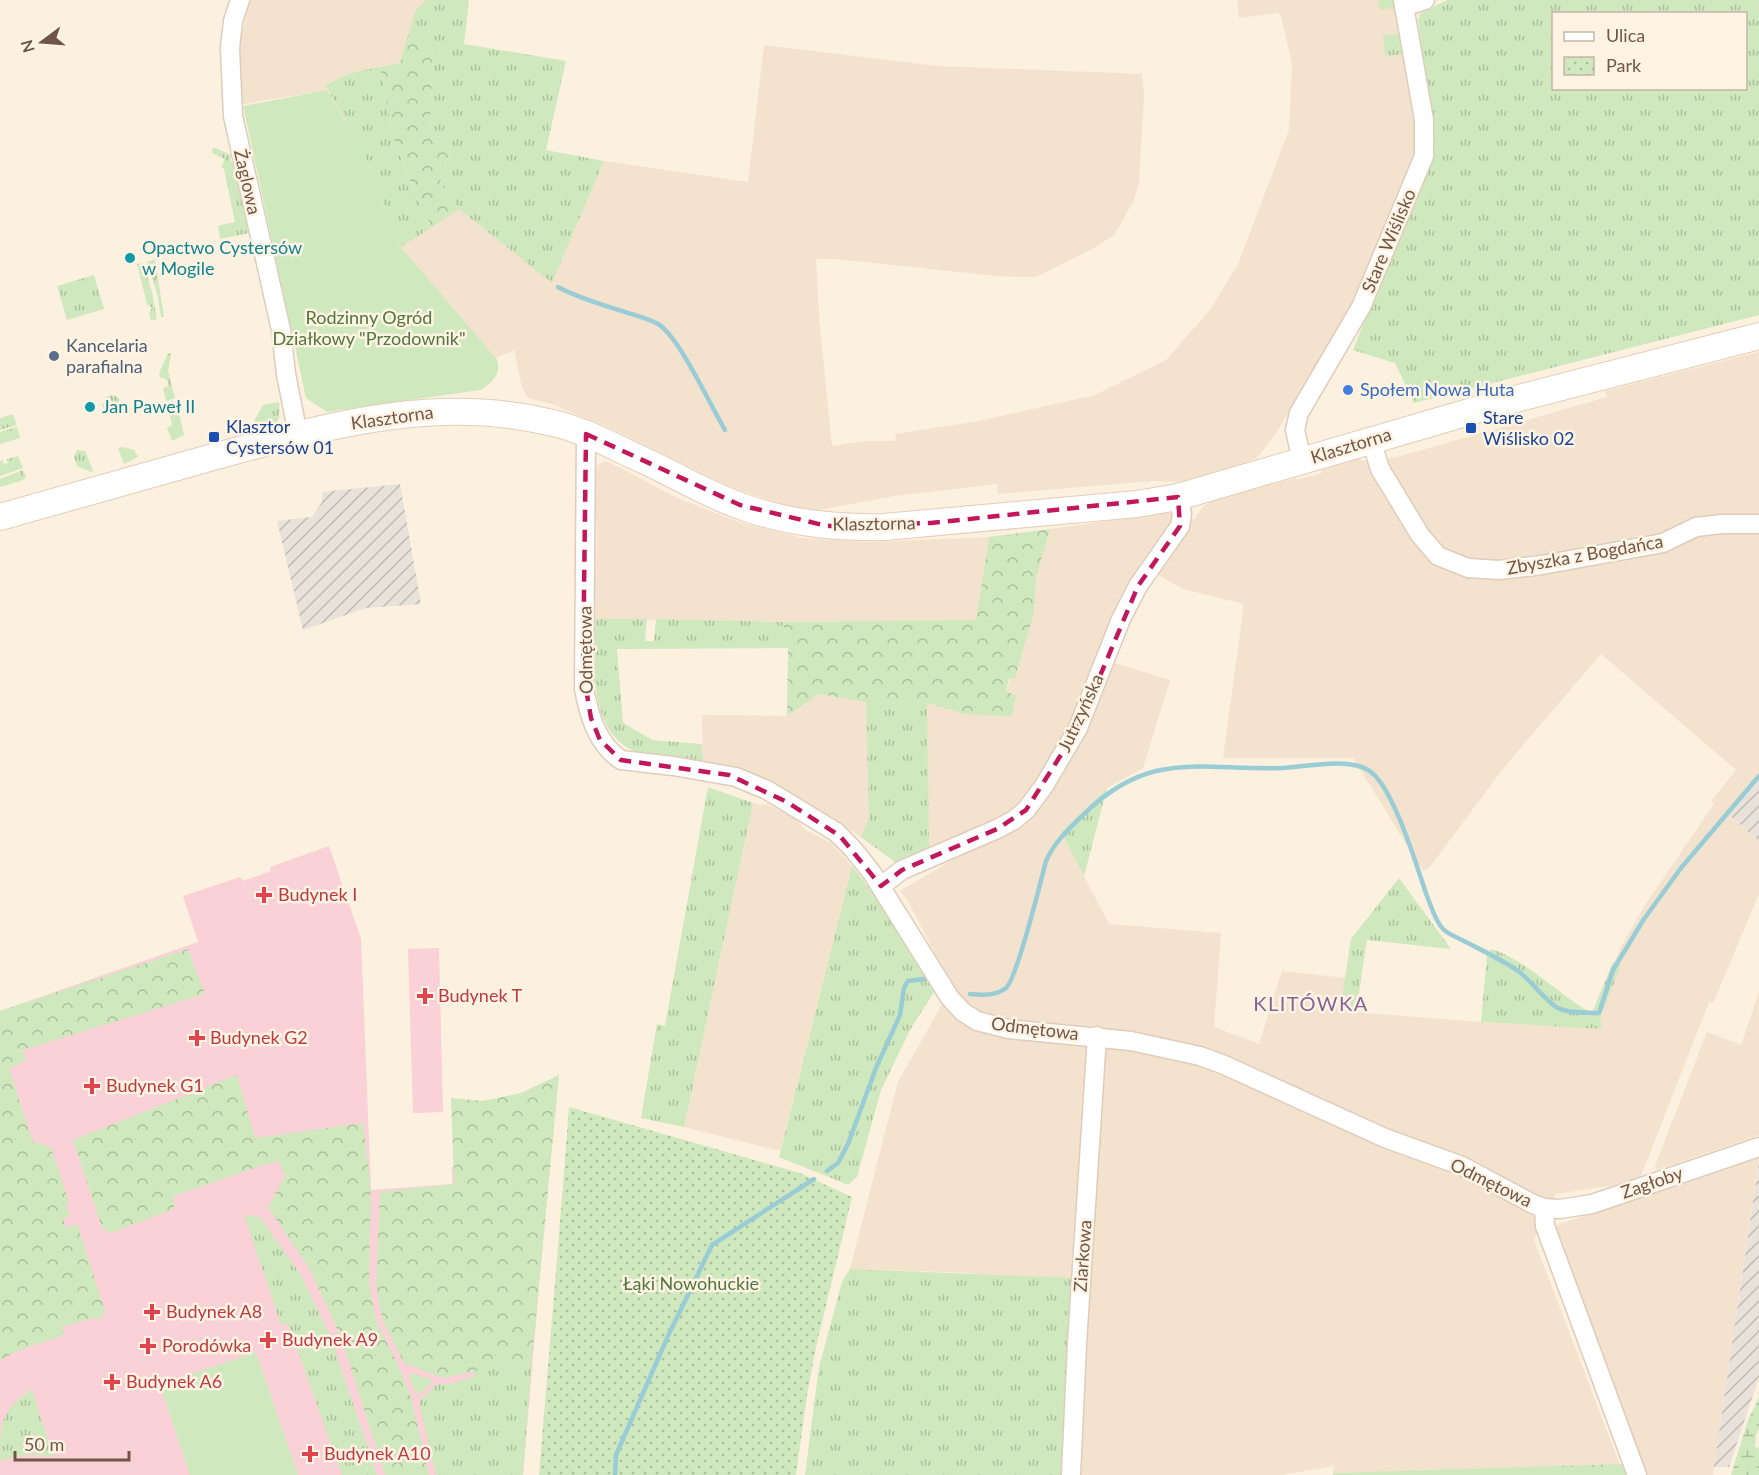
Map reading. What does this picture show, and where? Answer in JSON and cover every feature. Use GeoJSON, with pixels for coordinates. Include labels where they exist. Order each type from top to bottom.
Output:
{"type":"FeatureCollection","features":[{"type":"Feature","properties":{"kind":"street","name":"Żaglowa"},"geometry":{"type":"LineString","coordinates":[[240,0],[233,21],[230,48],[233,116],[281,330],[286,374],[298,435]]}},
{"type":"Feature","properties":{"kind":"street","name":"Stare Wiślisko"},"geometry":{"type":"LineString","coordinates":[[1302,461],[1295,430],[1299,413],[1366,297],[1424,156],[1424,120],[1403,3],[1425,0]]}},
{"type":"Feature","properties":{"kind":"street","name":"Klasztorna"},"geometry":{"type":"LineString","coordinates":[[0,517],[298,435],[403,414],[467,410],[526,417],[558,424],[586,434],[740,506],[789,520],[827,526],[862,527],[930,523],[1126,505],[1179,497],[1500,403],[1759,336]]}},
{"type":"Feature","properties":{"kind":"street","name":"Odmętowa"},"geometry":{"type":"LineString","coordinates":[[586,434],[584,680],[587,704],[600,740],[611,752],[621,760],[729,775],[766,790],[836,832],[853,849],[881,886],[950,998],[970,1017],[986,1024],[1009,1029],[1097,1036],[1200,1056],[1385,1138],[1462,1166],[1520,1198],[1544,1208],[1544,1219],[1549,1237],[1637,1475]]}},
{"type":"Feature","properties":{"kind":"street","name":"Zbyszka z Bogdańca"},"geometry":{"type":"LineString","coordinates":[[1371,440],[1380,470],[1420,535],[1438,556],[1468,568],[1514,569],[1563,562],[1663,543],[1696,527],[1722,524],[1759,525]]}},
{"type":"Feature","properties":{"kind":"street","name":"Jutrzyńska"},"geometry":{"type":"LineString","coordinates":[[881,886],[902,870],[997,829],[1026,810],[1044,786],[1078,728],[1121,619],[1138,586],[1180,526],[1182,514],[1179,497]]}},
{"type":"Feature","properties":{"kind":"street","name":"Ziarkowa"},"geometry":{"type":"LineString","coordinates":[[1071,1475],[1097,1036]]}},
{"type":"Feature","properties":{"kind":"street","name":"Zagłoby"},"geometry":{"type":"LineString","coordinates":[[1544,1208],[1568,1209],[1592,1204],[1759,1147]]}},
{"type":"Feature","properties":{"kind":"highlighted area"},"geometry":{"type":"Polygon","coordinates":[[[586,434],[740,505],[827,526],[931,523],[1178,497],[1180,526],[1138,586],[1078,728],[1026,810],[997,829],[902,870],[881,886],[840,836],[787,802],[729,775],[621,760],[600,740],[591,718],[583,671],[586,434]]]}},
{"type":"Feature","properties":{"kind":"shaded area"},"geometry":{"type":"Polygon","coordinates":[[[250,0],[426,0],[415,11],[400,63],[350,73],[325,84],[327,90],[238,105],[238,49],[250,0]]]}},
{"type":"Feature","properties":{"kind":"shaded area"},"geometry":{"type":"Polygon","coordinates":[[[1237,0],[1397,0],[1417,123],[1417,150],[1377,254],[1344,322],[1276,433],[1257,458],[1237,466],[1181,482],[1152,481],[998,494],[997,484],[894,496],[814,511],[794,508],[732,488],[623,434],[552,404],[528,398],[522,387],[514,350],[496,358],[401,247],[459,209],[552,283],[604,161],[748,182],[764,45],[937,66],[1142,74],[1144,95],[1139,183],[1133,202],[1114,235],[1094,248],[1036,277],[997,276],[836,259],[816,259],[819,318],[832,446],[865,441],[896,441],[895,434],[979,421],[1095,395],[1166,360],[1210,310],[1238,264],[1289,130],[1292,64],[1281,16],[1277,13],[1239,18],[1237,0]]]}},
{"type":"Feature","properties":{"kind":"shaded area"},"geometry":{"type":"Polygon","coordinates":[[[1759,352],[1759,776],[1726,812],[1759,841],[1759,894],[1713,1003],[1709,1002],[1639,1181],[1556,1194],[1534,1240],[1620,1465],[1333,1473],[1334,1466],[1281,1475],[1067,1475],[974,1273],[850,1269],[898,1082],[952,987],[908,901],[900,891],[1020,820],[1068,765],[1111,662],[1170,680],[1143,768],[1107,788],[1061,832],[1109,924],[1221,933],[1214,1027],[1259,1044],[1282,971],[1346,978],[1341,1011],[1602,1029],[1592,1013],[1622,945],[1645,905],[1714,804],[1711,801],[1736,770],[1601,654],[1505,766],[1429,868],[1423,871],[1353,758],[1223,758],[1244,604],[1183,589],[1153,572],[1180,534],[1211,501],[1322,473],[1321,469],[1359,457],[1363,461],[1397,457],[1607,397],[1605,391],[1759,352]]]}},
{"type":"Feature","properties":{"kind":"shaded area"},"geometry":{"type":"Polygon","coordinates":[[[604,461],[675,497],[738,522],[802,538],[868,542],[989,537],[976,620],[789,622],[593,619],[597,541],[594,468],[604,461]]]}},
{"type":"Feature","properties":{"kind":"shaded area"},"geometry":{"type":"Polygon","coordinates":[[[400,484],[421,604],[366,608],[303,630],[277,521],[312,517],[322,502],[322,492],[400,484]]]}},
{"type":"Feature","properties":{"kind":"shaded area"},"geometry":{"type":"Polygon","coordinates":[[[1173,512],[1175,517],[1065,745],[1016,809],[974,834],[929,848],[898,864],[855,833],[768,779],[703,761],[702,715],[787,716],[819,694],[866,702],[927,703],[965,714],[1006,692],[1034,613],[1036,579],[1050,529],[1173,512]]]}},
{"type":"Feature","properties":{"kind":"shaded area"},"geometry":{"type":"Polygon","coordinates":[[[1759,776],[1759,841],[1726,812],[1759,776]]]}},
{"type":"Feature","properties":{"kind":"shaded area"},"geometry":{"type":"Polygon","coordinates":[[[753,803],[767,804],[796,819],[805,830],[831,843],[852,866],[780,1151],[684,1127],[753,803]]]}},
{"type":"Feature","properties":{"kind":"shaded area"},"geometry":{"type":"Polygon","coordinates":[[[329,846],[361,939],[371,1190],[452,1184],[452,1167],[550,1157],[523,1475],[0,1475],[0,1011],[198,942],[183,896],[240,877],[243,881],[271,871],[270,867],[329,846]]]}},
{"type":"Feature","properties":{"kind":"shaded area","name":"Budynek T"},"geometry":{"type":"Polygon","coordinates":[[[439,948],[443,1112],[413,1113],[408,949],[439,948]]]}},
{"type":"Feature","properties":{"kind":"shaded area"},"geometry":{"type":"Polygon","coordinates":[[[1759,992],[1759,1135],[1656,1170],[1655,1166],[1707,1032],[1741,1045],[1759,992]]]}},
{"type":"Feature","properties":{"kind":"shaded area"},"geometry":{"type":"Polygon","coordinates":[[[1759,1157],[1713,1475],[1646,1475],[1554,1226],[1759,1157]]]}},
{"type":"Feature","properties":{"kind":"shaded area"},"geometry":{"type":"Polygon","coordinates":[[[1759,1161],[1759,1377],[1729,1467],[1714,1467],[1759,1161]]]}},
{"type":"Feature","properties":{"kind":"green space"},"geometry":{"type":"Polygon","coordinates":[[[426,0],[469,0],[464,44],[566,61],[546,150],[604,161],[552,283],[459,209],[440,183],[454,138],[430,136],[433,45],[407,39],[415,11],[426,0]]]}},
{"type":"Feature","properties":{"kind":"green space"},"geometry":{"type":"Polygon","coordinates":[[[1378,0],[1397,0],[1399,7],[1380,10],[1378,0]]]}},
{"type":"Feature","properties":{"kind":"green space"},"geometry":{"type":"Polygon","coordinates":[[[1447,0],[1759,0],[1759,315],[1414,403],[1395,363],[1353,350],[1434,146],[1418,20],[1420,14],[1447,0]]]}},
{"type":"Feature","properties":{"kind":"green space"},"geometry":{"type":"Polygon","coordinates":[[[1403,34],[1407,54],[1385,56],[1383,35],[1403,34]]]}},
{"type":"Feature","properties":{"kind":"green space"},"geometry":{"type":"Polygon","coordinates":[[[407,39],[433,44],[430,136],[454,138],[440,183],[459,209],[432,227],[422,210],[393,137],[380,67],[400,63],[407,39]]]}},
{"type":"Feature","properties":{"kind":"green space"},"geometry":{"type":"Polygon","coordinates":[[[380,67],[393,137],[422,210],[432,227],[401,247],[363,152],[325,85],[350,73],[380,67]]]}},
{"type":"Feature","properties":{"kind":"green space","name":"Rodzinny Ogród Działkowy \"Przodownik\""},"geometry":{"type":"Polygon","coordinates":[[[327,90],[363,152],[401,247],[496,358],[498,368],[496,377],[480,390],[327,412],[306,398],[243,106],[327,90]]]}},
{"type":"Feature","properties":{"kind":"green space"},"geometry":{"type":"Polygon","coordinates":[[[213,147],[231,155],[231,161],[244,180],[254,232],[220,239],[218,226],[235,222],[224,169],[221,167],[225,159],[212,153],[213,147]]]}},
{"type":"Feature","properties":{"kind":"green space"},"geometry":{"type":"Polygon","coordinates":[[[155,259],[164,317],[161,317],[157,293],[147,262],[155,259]]]}},
{"type":"Feature","properties":{"kind":"green space"},"geometry":{"type":"Polygon","coordinates":[[[143,263],[157,319],[151,321],[149,313],[152,308],[147,304],[137,264],[143,263]]]}},
{"type":"Feature","properties":{"kind":"green space"},"geometry":{"type":"Polygon","coordinates":[[[94,275],[104,309],[67,320],[57,286],[94,275]]]}},
{"type":"Feature","properties":{"kind":"green space"},"geometry":{"type":"Polygon","coordinates":[[[168,353],[171,354],[168,371],[175,398],[166,401],[163,388],[169,386],[167,380],[160,377],[159,373],[168,353]]]}},
{"type":"Feature","properties":{"kind":"green space"},"geometry":{"type":"Polygon","coordinates":[[[111,395],[118,397],[120,404],[116,409],[105,413],[102,404],[106,403],[104,398],[111,395]]]}},
{"type":"Feature","properties":{"kind":"green space"},"geometry":{"type":"Polygon","coordinates":[[[279,402],[279,417],[274,426],[248,432],[263,405],[279,402]]]}},
{"type":"Feature","properties":{"kind":"green space"},"geometry":{"type":"Polygon","coordinates":[[[178,409],[184,435],[172,441],[167,428],[172,425],[169,411],[178,409]]]}},
{"type":"Feature","properties":{"kind":"green space"},"geometry":{"type":"Polygon","coordinates":[[[13,414],[17,425],[0,430],[0,418],[13,414]]]}},
{"type":"Feature","properties":{"kind":"green space"},"geometry":{"type":"Polygon","coordinates":[[[17,427],[20,438],[0,444],[0,432],[17,427]]]}},
{"type":"Feature","properties":{"kind":"green space"},"geometry":{"type":"Polygon","coordinates":[[[118,448],[134,450],[138,457],[124,464],[118,448]]]}},
{"type":"Feature","properties":{"kind":"green space"},"geometry":{"type":"Polygon","coordinates":[[[77,450],[85,451],[93,471],[77,466],[74,457],[77,450]]]}},
{"type":"Feature","properties":{"kind":"green space"},"geometry":{"type":"Polygon","coordinates":[[[18,456],[23,468],[0,476],[0,461],[2,460],[4,464],[8,463],[7,459],[18,456]]]}},
{"type":"Feature","properties":{"kind":"green space"},"geometry":{"type":"Polygon","coordinates":[[[23,470],[26,478],[0,487],[0,479],[23,470]]]}},
{"type":"Feature","properties":{"kind":"green space"},"geometry":{"type":"Polygon","coordinates":[[[1050,529],[1036,579],[1034,613],[1015,678],[1009,679],[1006,691],[1016,696],[1012,716],[965,714],[927,703],[866,702],[819,694],[787,716],[788,648],[783,622],[976,620],[989,537],[1050,529]]]}},
{"type":"Feature","properties":{"kind":"green space"},"geometry":{"type":"Polygon","coordinates":[[[593,619],[647,619],[645,641],[654,641],[656,619],[783,622],[788,648],[617,649],[623,723],[652,740],[702,744],[703,761],[656,756],[630,749],[617,739],[607,726],[596,691],[593,619]]]}},
{"type":"Feature","properties":{"kind":"green space"},"geometry":{"type":"Polygon","coordinates":[[[866,702],[927,703],[929,848],[898,864],[861,837],[869,819],[866,702]]]}},
{"type":"Feature","properties":{"kind":"green space"},"geometry":{"type":"Polygon","coordinates":[[[708,787],[753,803],[684,1127],[641,1118],[657,1024],[665,1026],[708,787]]]}},
{"type":"Feature","properties":{"kind":"green space"},"geometry":{"type":"Polygon","coordinates":[[[1107,788],[1084,876],[1061,832],[1107,788]]]}},
{"type":"Feature","properties":{"kind":"green space"},"geometry":{"type":"Polygon","coordinates":[[[852,866],[876,897],[934,992],[910,1030],[881,1090],[857,1177],[846,1184],[779,1157],[852,866]]]}},
{"type":"Feature","properties":{"kind":"green space"},"geometry":{"type":"Polygon","coordinates":[[[1399,878],[1451,949],[1367,940],[1356,1012],[1340,1011],[1351,939],[1399,878]]]}},
{"type":"Feature","properties":{"kind":"green space"},"geometry":{"type":"Polygon","coordinates":[[[188,949],[205,994],[23,1050],[26,1061],[9,1068],[33,1143],[40,1143],[51,1148],[69,1202],[66,1203],[70,1216],[63,1219],[66,1228],[77,1224],[105,1311],[99,1322],[97,1317],[62,1327],[64,1335],[20,1350],[0,1360],[0,1011],[188,949]]]}},
{"type":"Feature","properties":{"kind":"green space"},"geometry":{"type":"Polygon","coordinates":[[[1491,949],[1529,969],[1592,1013],[1613,962],[1621,965],[1600,1018],[1602,1029],[1481,1022],[1487,956],[1491,949]]]}},
{"type":"Feature","properties":{"kind":"green space"},"geometry":{"type":"Polygon","coordinates":[[[237,1075],[255,1138],[363,1123],[371,1193],[369,1284],[376,1321],[411,1397],[429,1475],[385,1475],[341,1337],[309,1268],[268,1207],[285,1176],[279,1161],[174,1196],[174,1209],[110,1233],[102,1228],[73,1140],[237,1075]]]}},
{"type":"Feature","properties":{"kind":"green space"},"geometry":{"type":"Polygon","coordinates":[[[559,1075],[532,1359],[443,1378],[404,1363],[382,1319],[376,1284],[380,1192],[454,1184],[451,1098],[483,1101],[521,1093],[559,1075]]]}},
{"type":"Feature","properties":{"kind":"green space","name":"Łąki Nowohuckie"},"geometry":{"type":"Polygon","coordinates":[[[569,1107],[800,1173],[852,1197],[816,1347],[796,1475],[539,1475],[569,1107]]]}},
{"type":"Feature","properties":{"kind":"green space"},"geometry":{"type":"Polygon","coordinates":[[[244,1215],[260,1217],[301,1275],[330,1335],[377,1475],[342,1475],[288,1324],[281,1325],[244,1215]]]}},
{"type":"Feature","properties":{"kind":"green space"},"geometry":{"type":"Polygon","coordinates":[[[850,1269],[1075,1278],[1067,1475],[805,1475],[819,1367],[842,1282],[850,1269]]]}},
{"type":"Feature","properties":{"kind":"green space"},"geometry":{"type":"Polygon","coordinates":[[[256,1352],[298,1475],[190,1475],[160,1385],[256,1352]]]}},
{"type":"Feature","properties":{"kind":"green space"},"geometry":{"type":"Polygon","coordinates":[[[532,1359],[523,1475],[436,1475],[419,1402],[437,1384],[451,1384],[475,1376],[473,1371],[532,1359]]]}},
{"type":"Feature","properties":{"kind":"green space"},"geometry":{"type":"Polygon","coordinates":[[[412,1373],[430,1379],[432,1382],[421,1393],[416,1393],[409,1377],[412,1373]]]}},
{"type":"Feature","properties":{"kind":"green space"},"geometry":{"type":"Polygon","coordinates":[[[32,1389],[53,1455],[52,1457],[26,1455],[0,1461],[0,1437],[4,1419],[14,1404],[32,1389]]]}},
{"type":"Feature","properties":{"kind":"green space"},"geometry":{"type":"Polygon","coordinates":[[[1759,1397],[1759,1428],[1755,1447],[1759,1448],[1759,1475],[1731,1475],[1748,1420],[1759,1397]]]}},
{"type":"Feature","properties":{"kind":"green space"},"geometry":{"type":"Polygon","coordinates":[[[1622,1464],[1626,1475],[1333,1475],[1333,1473],[1622,1464]]]}},
{"type":"Feature","properties":{"kind":"waterway"},"geometry":{"type":"LineString","coordinates":[[558,287],[658,324],[685,357],[725,430]]}},
{"type":"Feature","properties":{"kind":"waterway"},"geometry":{"type":"LineString","coordinates":[[970,994],[993,994],[1002,991],[1011,981],[1046,861],[1067,831],[1108,794],[1131,780],[1154,771],[1201,767],[1283,768],[1338,763],[1359,766],[1368,770],[1377,778],[1386,792],[1403,828],[1434,913],[1443,929],[1518,971],[1558,1008],[1573,1012],[1599,1013],[1613,970],[1644,919],[1681,868],[1759,776]]}},
{"type":"Feature","properties":{"kind":"waterway"},"geometry":{"type":"LineString","coordinates":[[827,1171],[838,1163],[848,1144],[876,1068],[900,1015],[904,988],[908,981],[924,979]]}},
{"type":"Feature","properties":{"kind":"waterway"},"geometry":{"type":"LineString","coordinates":[[615,1475],[616,1455],[668,1336],[712,1245],[814,1179]]}},
{"type":"Feature","properties":{"kind":"place","name":"Opactwo Cystersów w Mogile"},"geometry":{"type":"Point","coordinates":[130,258]}},
{"type":"Feature","properties":{"kind":"place","name":"Kancelaria parafialna"},"geometry":{"type":"Point","coordinates":[54,356]}},
{"type":"Feature","properties":{"kind":"place","name":"Społem Nowa Huta"},"geometry":{"type":"Point","coordinates":[1348,390]}},
{"type":"Feature","properties":{"kind":"place","name":"Jan Paweł II"},"geometry":{"type":"Point","coordinates":[90,407]}},
{"type":"Feature","properties":{"kind":"place","name":"Stare Wiślisko 02"},"geometry":{"type":"Point","coordinates":[1471,428]}},
{"type":"Feature","properties":{"kind":"place","name":"Klasztor Cystersów 01"},"geometry":{"type":"Point","coordinates":[214,437]}},
{"type":"Feature","properties":{"kind":"place","name":"Budynek I"},"geometry":{"type":"Point","coordinates":[264,895]}},
{"type":"Feature","properties":{"kind":"place","name":"Budynek T"},"geometry":{"type":"Point","coordinates":[425,996]}},
{"type":"Feature","properties":{"kind":"place","name":"Budynek G2"},"geometry":{"type":"Point","coordinates":[197,1038]}},
{"type":"Feature","properties":{"kind":"place","name":"Budynek G1"},"geometry":{"type":"Point","coordinates":[92,1086]}},
{"type":"Feature","properties":{"kind":"place","name":"Budynek A8"},"geometry":{"type":"Point","coordinates":[152,1312]}},
{"type":"Feature","properties":{"kind":"place","name":"Budynek A9"},"geometry":{"type":"Point","coordinates":[268,1340]}},
{"type":"Feature","properties":{"kind":"place","name":"Porodówka"},"geometry":{"type":"Point","coordinates":[148,1346]}},
{"type":"Feature","properties":{"kind":"place","name":"Budynek A6"},"geometry":{"type":"Point","coordinates":[112,1382]}},
{"type":"Feature","properties":{"kind":"place","name":"Budynek A10"},"geometry":{"type":"Point","coordinates":[310,1454]}},
{"type":"Feature","properties":{"kind":"district","name":"KLITÓWKA"},"geometry":{"type":"Point","coordinates":[1311,1004]}}]}
